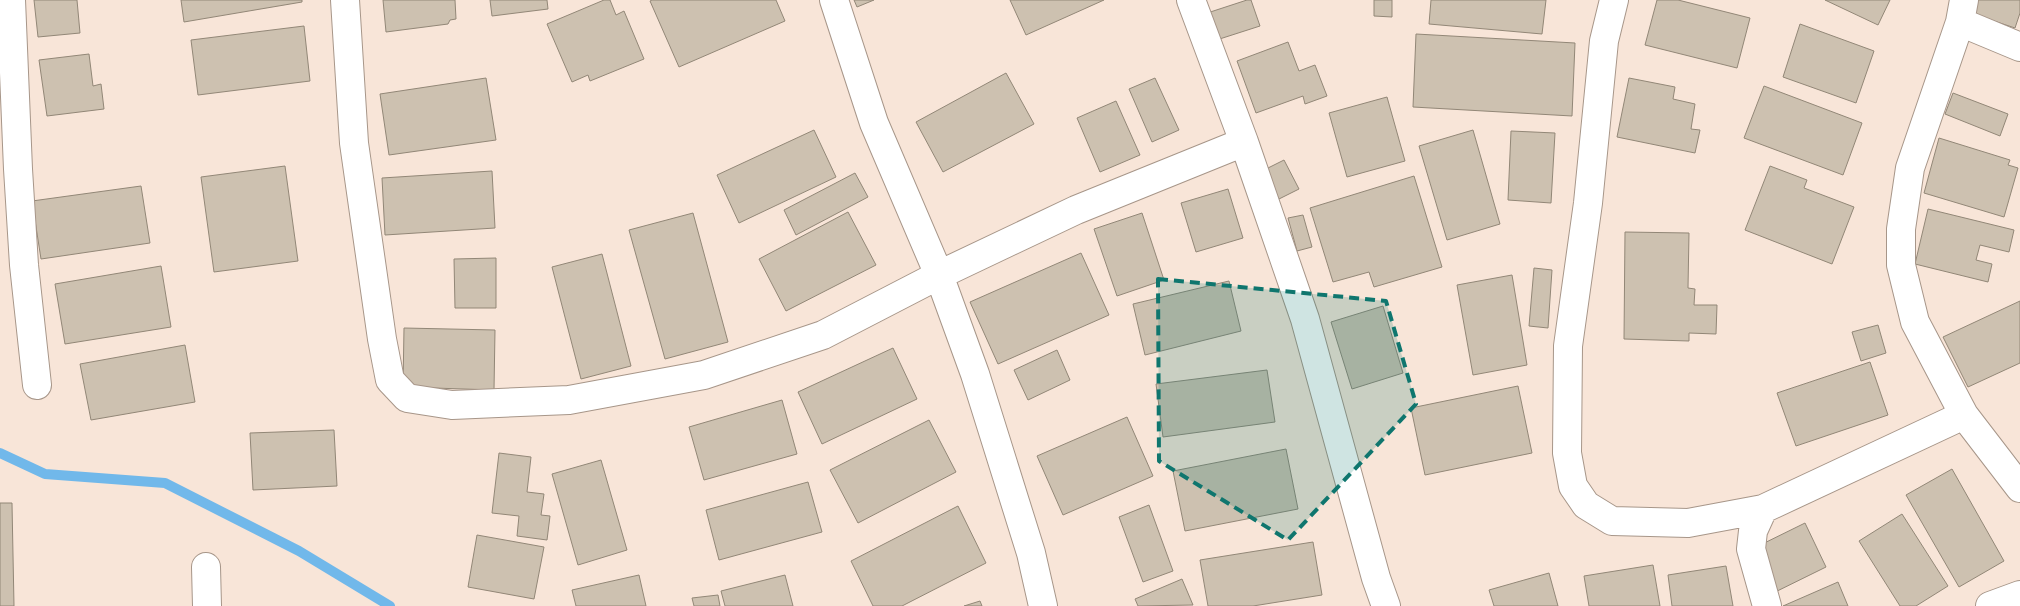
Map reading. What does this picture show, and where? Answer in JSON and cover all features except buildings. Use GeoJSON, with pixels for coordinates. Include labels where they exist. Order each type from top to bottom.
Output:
{"type":"FeatureCollection","features":[{"type":"Feature","properties":{"kind":"street"},"geometry":{"type":"LineString","coordinates":[[10,0],[24,256],[37,385]]}},
{"type":"Feature","properties":{"kind":"street"},"geometry":{"type":"LineString","coordinates":[[345,0],[354,143],[382,339],[390,380],[407,398],[452,405],[569,400],[704,375],[823,335],[939,275],[1076,210],[1244,142]]}},
{"type":"Feature","properties":{"kind":"street"},"geometry":{"type":"LineString","coordinates":[[834,0],[874,123],[939,275],[975,374],[1031,553],[1044,606]]}},
{"type":"Feature","properties":{"kind":"street"},"geometry":{"type":"LineString","coordinates":[[1191,0],[1244,142],[1305,319],[1376,578],[1386,606]]}},
{"type":"Feature","properties":{"kind":"street"},"geometry":{"type":"LineString","coordinates":[[1614,0],[1604,41],[1588,203],[1568,346],[1567,453],[1573,486],[1586,505],[1612,521],[1688,523],[1763,509],[1964,414]]}},
{"type":"Feature","properties":{"kind":"street"},"geometry":{"type":"LineString","coordinates":[[2020,48],[1962,11],[1910,168],[1901,229],[1901,266],[1915,322],[1964,414],[2020,488]]}},
{"type":"Feature","properties":{"kind":"street"},"geometry":{"type":"LineString","coordinates":[[1763,509],[1753,531],[1751,548],[1767,606]]}},
{"type":"Feature","properties":{"kind":"street"},"geometry":{"type":"LineString","coordinates":[[206,567],[207,606]]}},
{"type":"Feature","properties":{"kind":"street"},"geometry":{"type":"LineString","coordinates":[[1990,606],[2020,595]]}},
{"type":"Feature","properties":{"kind":"highlighted area"},"geometry":{"type":"Polygon","coordinates":[[[1158,279],[1386,301],[1416,404],[1288,540],[1159,461],[1158,279]]]}},
{"type":"Feature","properties":{"kind":"waterway"},"geometry":{"type":"LineString","coordinates":[[0,453],[45,474],[165,483],[299,551],[390,606]]}}]}
